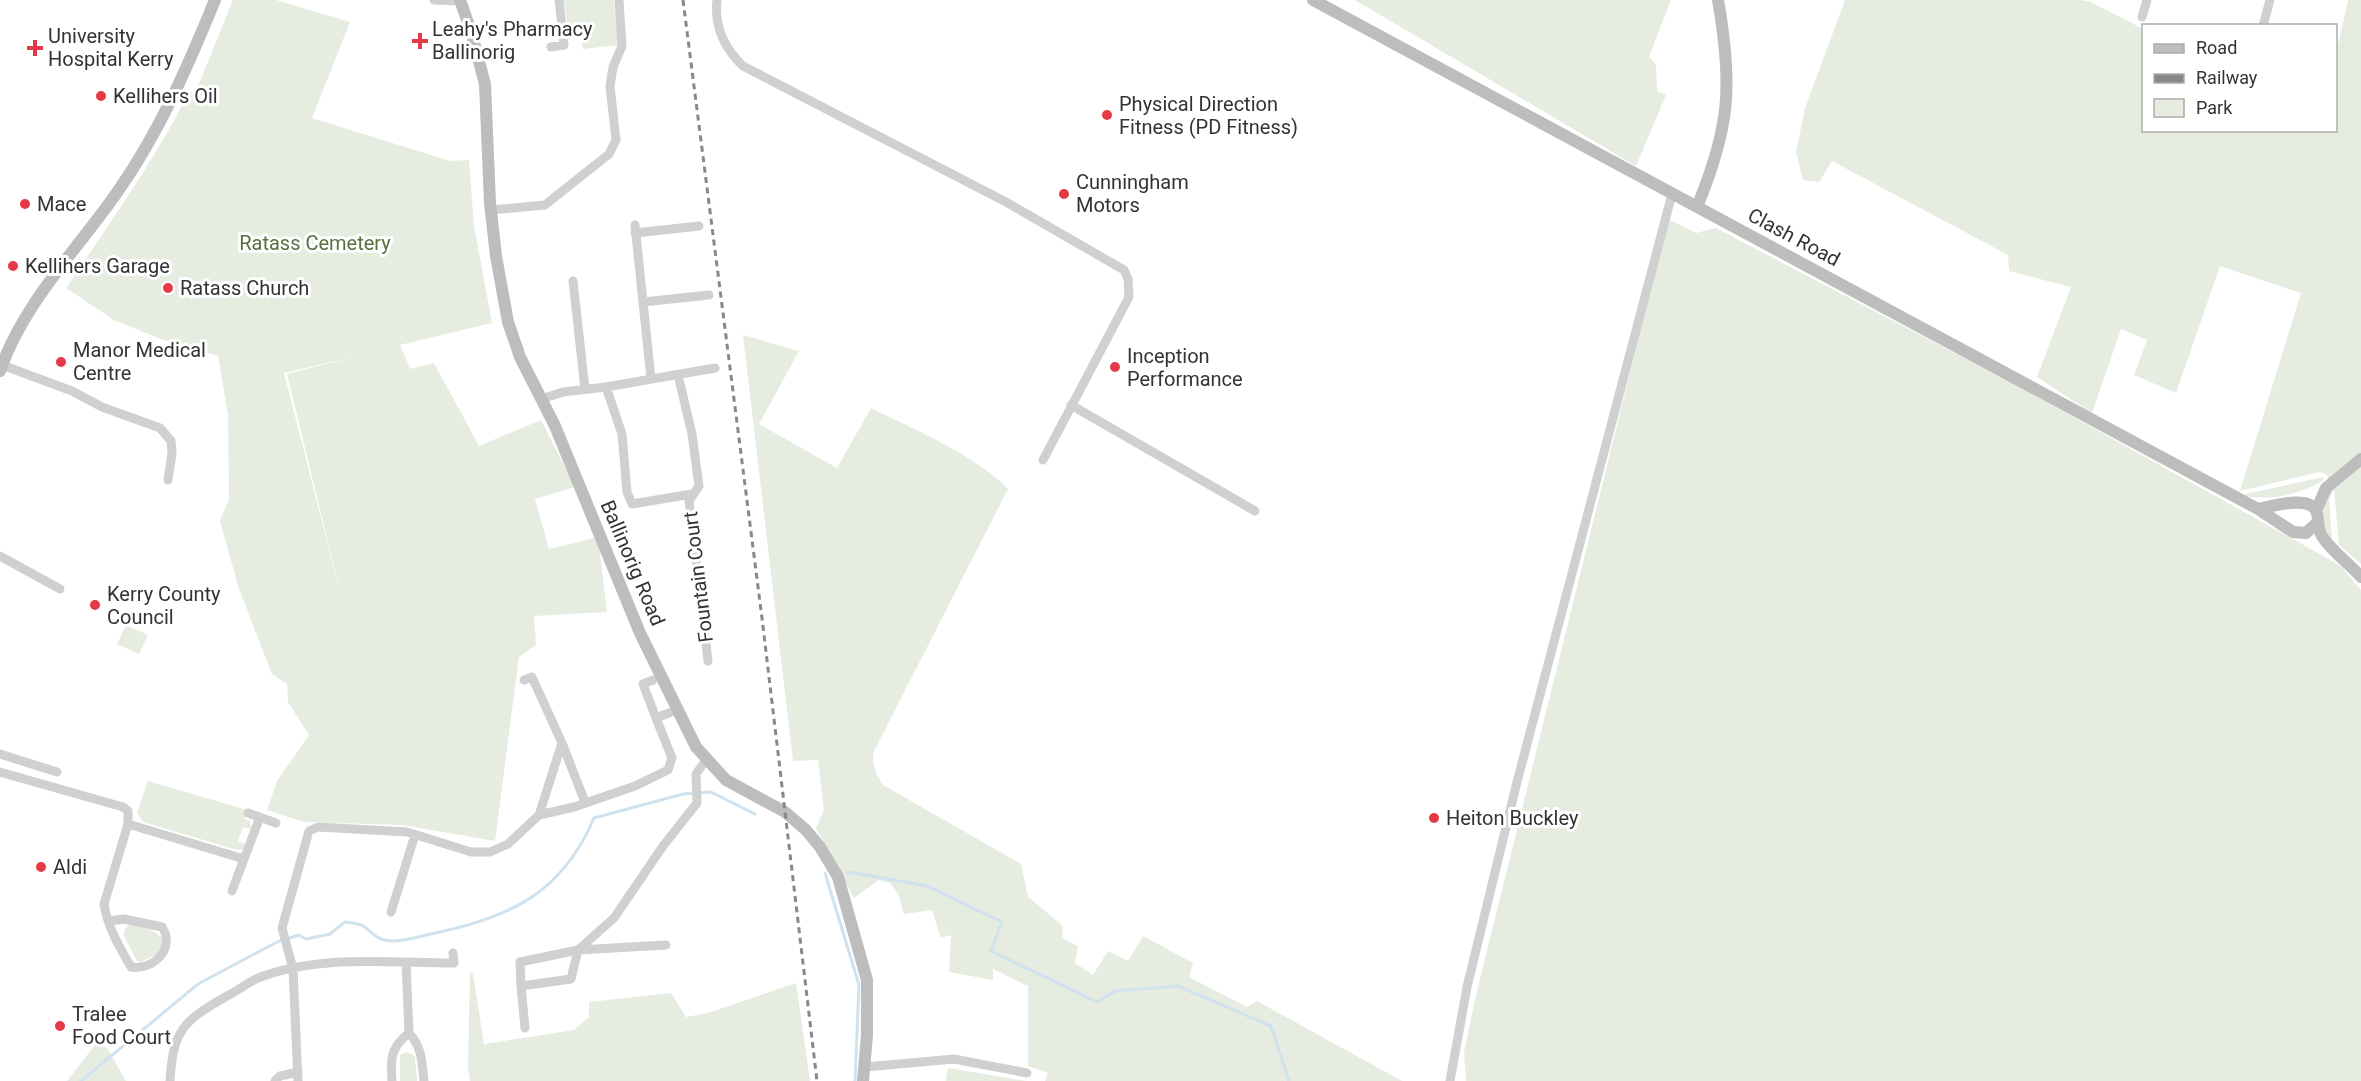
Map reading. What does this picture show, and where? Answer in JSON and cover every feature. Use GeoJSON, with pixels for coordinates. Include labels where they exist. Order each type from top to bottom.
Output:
{"type":"FeatureCollection","features":[{"type":"Feature","properties":{"kind":"street"},"geometry":{"type":"LineString","coordinates":[[168,480],[172,453],[171,441],[160,428],[102,407],[72,391],[1,368],[42,294],[119,190],[142,154],[167,108],[215,0]]}},
{"type":"Feature","properties":{"kind":"street"},"geometry":{"type":"LineString","coordinates":[[434,0],[460,1]]}},
{"type":"Feature","properties":{"kind":"street"},"geometry":{"type":"LineString","coordinates":[[551,47],[564,45],[559,0]]}},
{"type":"Feature","properties":{"kind":"street"},"geometry":{"type":"LineString","coordinates":[[491,210],[546,205],[609,154],[616,140],[610,96],[613,67],[622,46],[619,0]]}},
{"type":"Feature","properties":{"kind":"street"},"geometry":{"type":"LineString","coordinates":[[717,0],[715,15],[720,35],[729,53],[743,66],[1006,201],[1124,270],[1128,279],[1129,297],[1043,460]]}},
{"type":"Feature","properties":{"kind":"street","name":"Clash Road"},"geometry":{"type":"LineString","coordinates":[[1313,0],[2258,509],[2289,529]]}},
{"type":"Feature","properties":{"kind":"street"},"geometry":{"type":"LineString","coordinates":[[1697,207],[1717,152],[1729,91],[1725,40],[1718,0]]}},
{"type":"Feature","properties":{"kind":"street"},"geometry":{"type":"LineString","coordinates":[[2142,17],[2147,0]]}},
{"type":"Feature","properties":{"kind":"street"},"geometry":{"type":"LineString","coordinates":[[2264,24],[2270,0]]}},
{"type":"Feature","properties":{"kind":"street","name":"Ballinorig Road"},"geometry":{"type":"LineString","coordinates":[[460,1],[471,31],[485,84],[491,210],[508,322],[520,357],[541,399],[640,633],[696,747],[726,780],[784,812],[806,830],[832,866],[844,895],[867,980],[863,1081]]}},
{"type":"Feature","properties":{"kind":"street"},"geometry":{"type":"LineString","coordinates":[[1450,1081],[1465,996],[1517,782],[1672,194]]}},
{"type":"Feature","properties":{"kind":"street"},"geometry":{"type":"LineString","coordinates":[[651,379],[635,229],[699,225]]}},
{"type":"Feature","properties":{"kind":"street"},"geometry":{"type":"LineString","coordinates":[[573,281],[585,389]]}},
{"type":"Feature","properties":{"kind":"street"},"geometry":{"type":"LineString","coordinates":[[643,302],[709,295]]}},
{"type":"Feature","properties":{"kind":"street"},"geometry":{"type":"LineString","coordinates":[[541,399],[563,392],[715,368]]}},
{"type":"Feature","properties":{"kind":"street","name":"Fountain Court"},"geometry":{"type":"LineString","coordinates":[[678,375],[692,435],[699,486],[689,501],[708,661]]}},
{"type":"Feature","properties":{"kind":"street","name":"Fountain Court"},"geometry":{"type":"LineString","coordinates":[[606,387],[622,434],[627,492],[632,504],[692,494]]}},
{"type":"Feature","properties":{"kind":"street"},"geometry":{"type":"LineString","coordinates":[[1071,405],[1255,511]]}},
{"type":"Feature","properties":{"kind":"street"},"geometry":{"type":"LineString","coordinates":[[2361,459],[2326,488],[2297,503],[2286,512],[2285,520],[2289,529],[2296,533],[2306,533],[2334,550],[2361,577]]}},
{"type":"Feature","properties":{"kind":"street"},"geometry":{"type":"LineString","coordinates":[[2306,533],[2316,517],[2326,488]]}},
{"type":"Feature","properties":{"kind":"street"},"geometry":{"type":"LineString","coordinates":[[2258,509],[2297,503],[2311,504],[2334,550]]}},
{"type":"Feature","properties":{"kind":"street"},"geometry":{"type":"LineString","coordinates":[[0,556],[60,589]]}},
{"type":"Feature","properties":{"kind":"street"},"geometry":{"type":"LineString","coordinates":[[524,680],[532,677],[562,743],[585,802]]}},
{"type":"Feature","properties":{"kind":"street"},"geometry":{"type":"LineString","coordinates":[[539,815],[574,807],[635,786],[668,770],[672,758],[643,684],[653,680]]}},
{"type":"Feature","properties":{"kind":"street"},"geometry":{"type":"LineString","coordinates":[[656,718],[679,709]]}},
{"type":"Feature","properties":{"kind":"street"},"geometry":{"type":"LineString","coordinates":[[275,1081],[280,1076],[298,1076],[293,969],[282,928],[309,831],[318,827],[415,835],[471,852],[490,852],[508,844],[539,815],[562,743]]}},
{"type":"Feature","properties":{"kind":"street"},"geometry":{"type":"LineString","coordinates":[[0,754],[57,772]]}},
{"type":"Feature","properties":{"kind":"street"},"geometry":{"type":"LineString","coordinates":[[11,758],[3,773],[125,808],[128,824],[104,904],[109,921],[131,968],[138,969],[149,964],[165,951],[168,941],[162,927],[124,919],[109,921]]}},
{"type":"Feature","properties":{"kind":"street"},"geometry":{"type":"LineString","coordinates":[[521,986],[571,979],[578,950],[614,918],[663,846],[697,803],[696,774],[706,760]]}},
{"type":"Feature","properties":{"kind":"street"},"geometry":{"type":"LineString","coordinates":[[248,813],[276,823]]}},
{"type":"Feature","properties":{"kind":"street"},"geometry":{"type":"LineString","coordinates":[[232,891],[260,817]]}},
{"type":"Feature","properties":{"kind":"street"},"geometry":{"type":"LineString","coordinates":[[128,824],[244,860]]}},
{"type":"Feature","properties":{"kind":"street"},"geometry":{"type":"LineString","coordinates":[[391,912],[415,835]]}},
{"type":"Feature","properties":{"kind":"street"},"geometry":{"type":"LineString","coordinates":[[525,1028],[520,962],[578,950],[666,945]]}},
{"type":"Feature","properties":{"kind":"street"},"geometry":{"type":"LineString","coordinates":[[170,1081],[172,1050],[182,1029],[196,1017],[258,979],[293,969],[336,962],[454,963],[453,953]]}},
{"type":"Feature","properties":{"kind":"street"},"geometry":{"type":"LineString","coordinates":[[406,963],[409,1033],[417,1041],[422,1056],[424,1081]]}},
{"type":"Feature","properties":{"kind":"street"},"geometry":{"type":"LineString","coordinates":[[392,1081],[389,1058],[399,1041],[409,1033]]}},
{"type":"Feature","properties":{"kind":"street"},"geometry":{"type":"LineString","coordinates":[[864,1067],[954,1059],[1027,1073]]}},
{"type":"Feature","properties":{"kind":"green space","name":"Ratass Cemetery"},"geometry":{"type":"Polygon","coordinates":[[[233,0],[276,0],[350,22],[312,118],[450,161],[469,160],[474,226],[492,323],[400,345],[410,369],[434,363],[479,446],[541,420],[575,487],[535,499],[549,549],[598,537],[607,612],[534,616],[536,645],[519,657],[495,841],[402,825],[304,822],[267,810],[277,781],[309,735],[288,702],[287,684],[272,674],[239,589],[220,521],[229,500],[228,415],[218,356],[158,338],[114,320],[66,288],[146,167],[189,92],[196,91],[233,0]],[[357,356],[284,373],[343,604],[287,374],[357,356]]]}},
{"type":"Feature","properties":{"kind":"green space"},"geometry":{"type":"Polygon","coordinates":[[[564,0],[614,0],[618,45],[583,49],[581,36],[569,36],[564,0]]]}},
{"type":"Feature","properties":{"kind":"green space"},"geometry":{"type":"Polygon","coordinates":[[[1355,0],[1671,0],[1649,57],[1656,65],[1657,91],[1666,95],[1636,166],[1355,0]]]}},
{"type":"Feature","properties":{"kind":"green space"},"geometry":{"type":"Polygon","coordinates":[[[1845,0],[2080,0],[2091,2],[2142,28],[2142,132],[2337,132],[2337,50],[2348,0],[2361,0],[2361,564],[2339,545],[2334,489],[2326,474],[2320,472],[2240,491],[2301,293],[2220,266],[2176,393],[2134,375],[2147,340],[2121,329],[2092,413],[2037,377],[2071,287],[2009,271],[2008,255],[1832,161],[1819,182],[1803,180],[1796,152],[1805,108],[1845,0]]]}},
{"type":"Feature","properties":{"kind":"green space"},"geometry":{"type":"Polygon","coordinates":[[[1668,219],[1696,233],[1716,228],[2025,390],[2341,566],[2361,590],[2361,1081],[1466,1081],[1464,1052],[1476,995],[1668,219]]]}},
{"type":"Feature","properties":{"kind":"green space"},"geometry":{"type":"Polygon","coordinates":[[[743,335],[799,351],[759,424],[837,468],[871,408],[961,454],[994,476],[1008,489],[874,751],[875,769],[883,785],[1021,864],[1028,897],[1063,926],[1062,938],[1078,946],[1075,963],[1093,975],[1108,951],[1128,961],[1143,936],[1193,963],[1189,977],[1247,1007],[1257,1001],[1402,1081],[1045,1081],[1048,1073],[1028,1066],[1028,986],[993,969],[993,980],[949,972],[951,935],[941,938],[932,910],[904,914],[898,894],[890,883],[879,880],[854,898],[816,828],[824,810],[818,760],[793,761],[743,335]]]}},
{"type":"Feature","properties":{"kind":"green space"},"geometry":{"type":"Polygon","coordinates":[[[2323,477],[2323,481],[2313,486],[2283,496],[2263,498],[2241,495],[2323,477]]]}},
{"type":"Feature","properties":{"kind":"green space"},"geometry":{"type":"Polygon","coordinates":[[[2334,489],[2329,499],[2332,540],[2324,527],[2323,516],[2325,497],[2334,489]]]}},
{"type":"Feature","properties":{"kind":"green space"},"geometry":{"type":"Polygon","coordinates":[[[126,625],[148,635],[139,654],[117,644],[126,625]]]}},
{"type":"Feature","properties":{"kind":"green space"},"geometry":{"type":"Polygon","coordinates":[[[148,781],[247,810],[245,819],[250,821],[251,829],[243,827],[238,841],[246,844],[243,849],[237,850],[143,822],[137,813],[148,781]]]}},
{"type":"Feature","properties":{"kind":"green space"},"geometry":{"type":"Polygon","coordinates":[[[128,925],[149,929],[158,934],[165,942],[158,953],[141,962],[137,961],[123,934],[128,925]]]}},
{"type":"Feature","properties":{"kind":"green space"},"geometry":{"type":"Polygon","coordinates":[[[470,972],[473,974],[484,1044],[574,1030],[589,1017],[589,1002],[671,993],[686,1017],[708,1013],[796,983],[810,1081],[470,1081],[468,1068],[470,972]]]}},
{"type":"Feature","properties":{"kind":"green space"},"geometry":{"type":"Polygon","coordinates":[[[95,1045],[107,1048],[126,1081],[67,1081],[95,1045]]]}},
{"type":"Feature","properties":{"kind":"green space"},"geometry":{"type":"Polygon","coordinates":[[[406,1052],[415,1056],[417,1081],[400,1081],[400,1055],[406,1052]]]}},
{"type":"Feature","properties":{"kind":"green space"},"geometry":{"type":"Polygon","coordinates":[[[949,1068],[1026,1081],[946,1081],[949,1068]]]}},
{"type":"Feature","properties":{"kind":"waterway"},"geometry":{"type":"LineString","coordinates":[[81,1081],[198,984],[277,942],[299,935],[306,939],[330,934],[345,922],[361,925],[380,939],[395,941],[412,939],[487,919],[531,898],[550,883],[581,844],[594,818],[683,794],[711,792],[755,814]]}},
{"type":"Feature","properties":{"kind":"waterway"},"geometry":{"type":"LineString","coordinates":[[848,872],[927,886],[1002,922],[991,951],[1097,1002],[1115,991],[1178,986],[1271,1026],[1289,1081]]}},
{"type":"Feature","properties":{"kind":"waterway"},"geometry":{"type":"LineString","coordinates":[[825,873],[859,985],[855,1081]]}},
{"type":"Feature","properties":{"kind":"railway"},"geometry":{"type":"LineString","coordinates":[[683,0],[762,618],[817,1081]]}},
{"type":"Feature","properties":{"kind":"place","name":"Leahy's Pharmacy Ballinorig"},"geometry":{"type":"Point","coordinates":[420,41]}},
{"type":"Feature","properties":{"kind":"place","name":"University Hospital Kerry"},"geometry":{"type":"Point","coordinates":[35,48]}},
{"type":"Feature","properties":{"kind":"place","name":"Kellihers Oil"},"geometry":{"type":"Point","coordinates":[101,96]}},
{"type":"Feature","properties":{"kind":"place","name":"Physical Direction Fitness (PD Fitness)"},"geometry":{"type":"Point","coordinates":[1107,115]}},
{"type":"Feature","properties":{"kind":"place","name":"Cunningham Motors"},"geometry":{"type":"Point","coordinates":[1064,194]}},
{"type":"Feature","properties":{"kind":"place","name":"Mace"},"geometry":{"type":"Point","coordinates":[25,204]}},
{"type":"Feature","properties":{"kind":"place","name":"Kellihers Garage"},"geometry":{"type":"Point","coordinates":[13,266]}},
{"type":"Feature","properties":{"kind":"place","name":"Ratass Church"},"geometry":{"type":"Point","coordinates":[168,288]}},
{"type":"Feature","properties":{"kind":"place","name":"Manor Medical Centre"},"geometry":{"type":"Point","coordinates":[61,362]}},
{"type":"Feature","properties":{"kind":"place","name":"Inception Performance"},"geometry":{"type":"Point","coordinates":[1115,367]}},
{"type":"Feature","properties":{"kind":"place","name":"Kerry County Council"},"geometry":{"type":"Point","coordinates":[95,605]}},
{"type":"Feature","properties":{"kind":"place","name":"Heiton Buckley"},"geometry":{"type":"Point","coordinates":[1434,818]}},
{"type":"Feature","properties":{"kind":"place","name":"Aldi"},"geometry":{"type":"Point","coordinates":[41,867]}},
{"type":"Feature","properties":{"kind":"place","name":"Tralee Food Court"},"geometry":{"type":"Point","coordinates":[60,1026]}}]}
